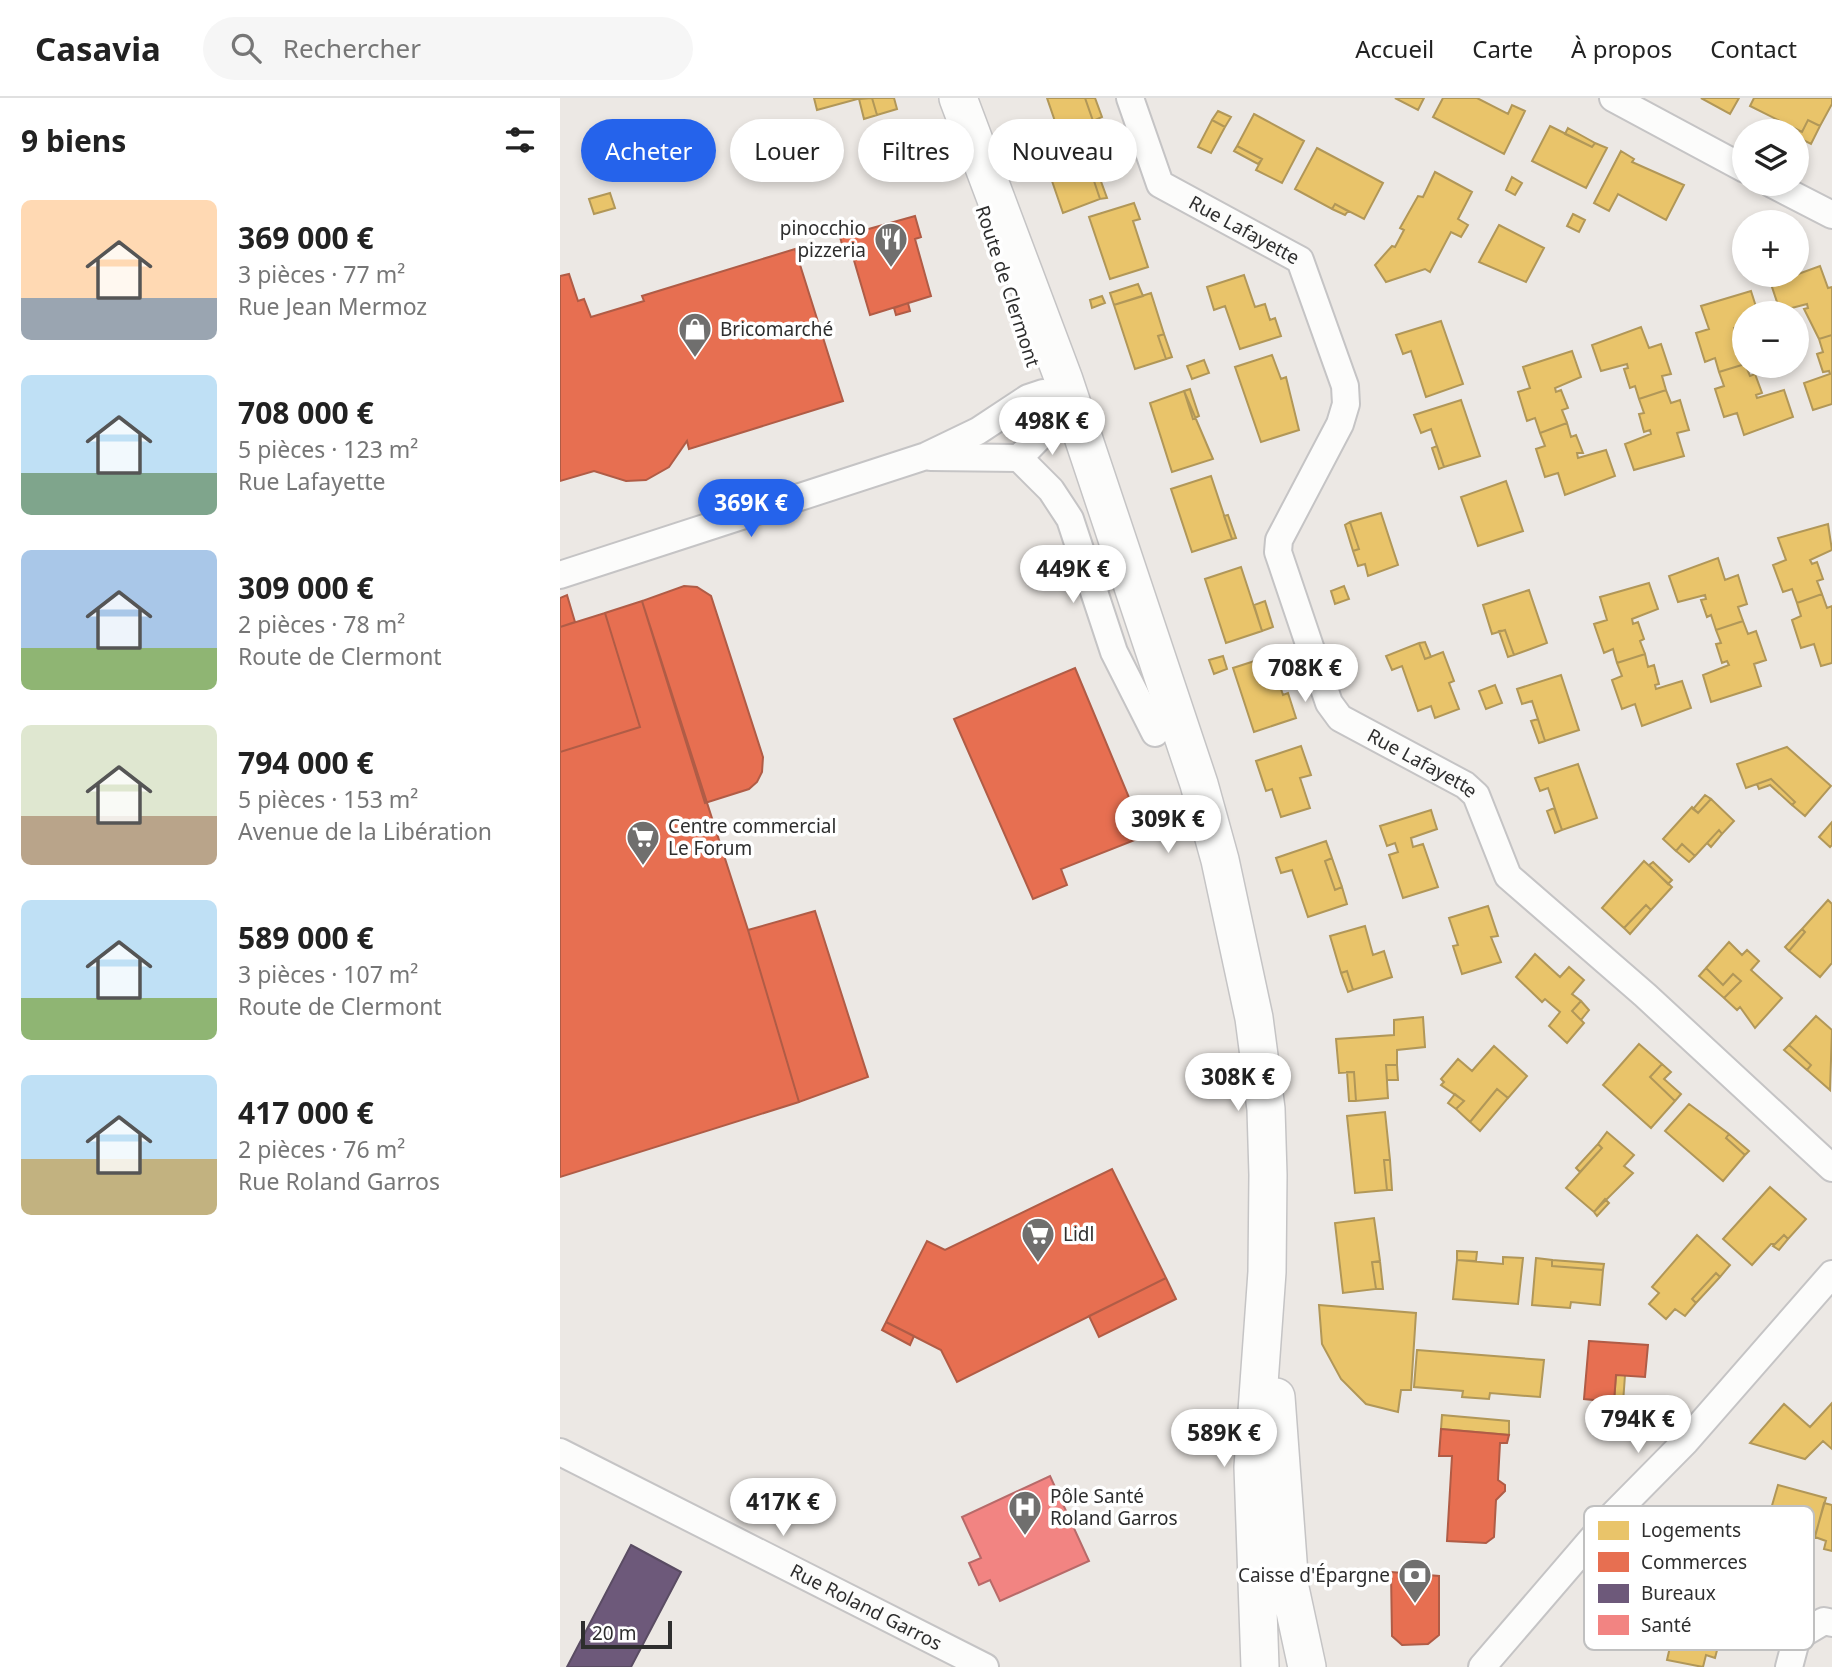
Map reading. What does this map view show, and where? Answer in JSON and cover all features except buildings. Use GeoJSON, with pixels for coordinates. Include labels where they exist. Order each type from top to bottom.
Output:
{"type":"FeatureCollection","features":[{"type":"Feature","properties":{"kind":"main road","name":"Route de Clermont"},"geometry":{"type":"LineString","coordinates":[[947,98],[1199,784],[1240,951],[1254,1018],[1266,1109],[1267,1272],[1290,1588],[1307,1667]]}},
{"type":"Feature","properties":{"kind":"main road","name":"Route de Clermont"},"geometry":{"type":"LineString","coordinates":[[958,98],[1058,402],[1155,733],[1214,900],[1240,951]]}},
{"type":"Feature","properties":{"kind":"main road","name":"Route de Clermont"},"geometry":{"type":"LineString","coordinates":[[1260,1667],[1253,1467],[1267,1272]]}},
{"type":"Feature","properties":{"kind":"street","name":"Rue Lafayette"},"geometry":{"type":"LineString","coordinates":[[1130,98],[1160,184],[1300,260],[1345,386],[1346,404],[1340,424],[1279,540],[1278,552],[1329,703],[1340,718],[1465,785],[1476,795],[1508,876],[1655,1004],[1832,1168]]}},
{"type":"Feature","properties":{"kind":"street"},"geometry":{"type":"LineString","coordinates":[[1613,98],[1732,162]]}},
{"type":"Feature","properties":{"kind":"street"},"geometry":{"type":"LineString","coordinates":[[1795,196],[1832,215]]}},
{"type":"Feature","properties":{"kind":"street"},"geometry":{"type":"LineString","coordinates":[[560,575],[926,456],[978,430],[1028,398],[1058,402],[1018,457],[926,456]]}},
{"type":"Feature","properties":{"kind":"street","name":"Route de Clermont"},"geometry":{"type":"LineString","coordinates":[[1018,457],[1052,490],[1069,519],[1114,652],[1155,733]]}},
{"type":"Feature","properties":{"kind":"street"},"geometry":{"type":"LineString","coordinates":[[1622,1506],[1686,1441],[1832,1274]]}},
{"type":"Feature","properties":{"kind":"street","name":"Rue Roland Garros"},"geometry":{"type":"LineString","coordinates":[[560,1452],[985,1667]]}},
{"type":"Feature","properties":{"kind":"street"},"geometry":{"type":"LineString","coordinates":[[1482,1667],[1584,1548]]}},
{"type":"Feature","properties":{"kind":"street"},"geometry":{"type":"LineString","coordinates":[[1814,1627],[1824,1621],[1832,1623]]}},
{"type":"Feature","properties":{"kind":"street"},"geometry":{"type":"LineString","coordinates":[[1789,1667],[1794,1650]]}},
{"type":"Feature","properties":{"kind":"place","name":"pinocchio pizzeria"},"geometry":{"type":"Point","coordinates":[891,269]}},
{"type":"Feature","properties":{"kind":"place","name":"Bricomarché"},"geometry":{"type":"Point","coordinates":[695,359]}},
{"type":"Feature","properties":{"kind":"place","name":"Centre commercial Le Forum"},"geometry":{"type":"Point","coordinates":[643,867]}},
{"type":"Feature","properties":{"kind":"place","name":"Lidl"},"geometry":{"type":"Point","coordinates":[1038,1264]}},
{"type":"Feature","properties":{"kind":"place","name":"Pôle Santé Roland Garros"},"geometry":{"type":"Point","coordinates":[1025,1537]}},
{"type":"Feature","properties":{"kind":"place","name":"Caisse d'Épargne"},"geometry":{"type":"Point","coordinates":[1415,1605]}}]}
